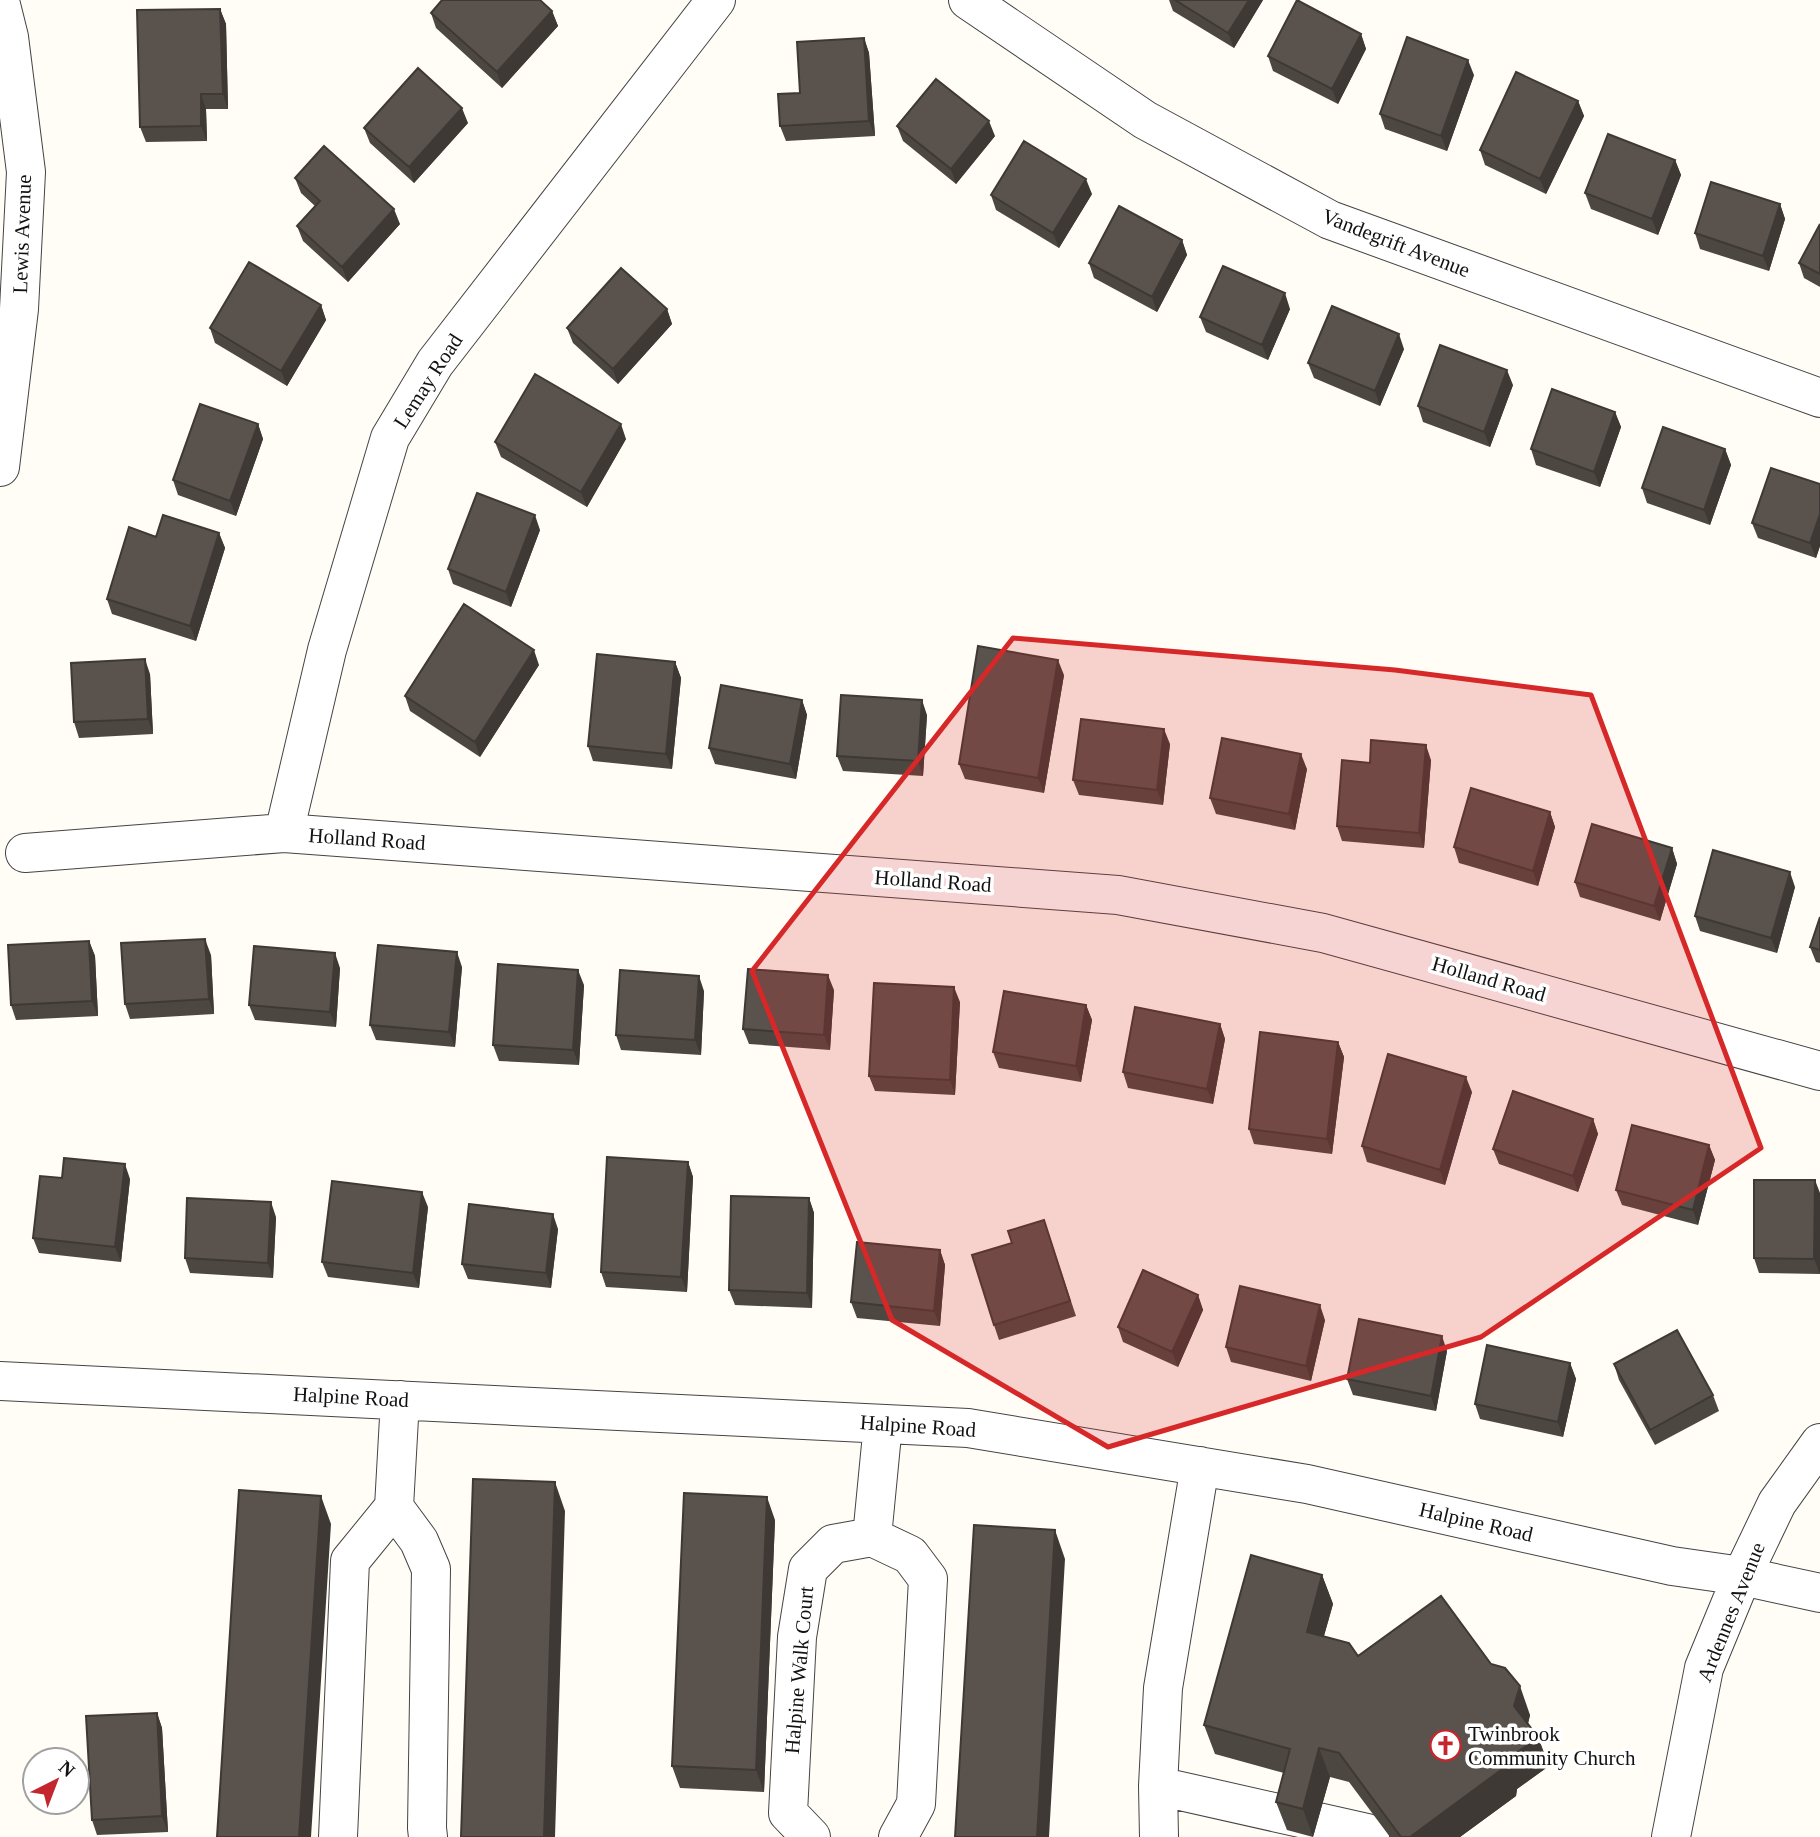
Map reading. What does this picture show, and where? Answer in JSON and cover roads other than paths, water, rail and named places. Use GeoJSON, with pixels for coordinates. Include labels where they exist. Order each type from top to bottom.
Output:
{"type":"FeatureCollection","features":[{"type":"Feature","properties":{"kind":"street","name":"Lemay Road"},"geometry":{"type":"LineString","coordinates":[[284,833],[327,650],[390,438],[435,363],[716,0]]}},
{"type":"Feature","properties":{"kind":"street","name":"Vandegrift Avenue"},"geometry":{"type":"LineString","coordinates":[[968,0],[1145,120],[1330,220],[1820,398]]}},
{"type":"Feature","properties":{"kind":"street","name":"Lewis Avenue"},"geometry":{"type":"LineString","coordinates":[[0,1],[9,37],[8,94],[26,172],[10,308],[0,467]]}},
{"type":"Feature","properties":{"kind":"street","name":"Holland Road"},"geometry":{"type":"LineString","coordinates":[[25,853],[284,833],[1118,895],[1324,933],[1820,1071]]}},
{"type":"Feature","properties":{"kind":"street","name":"Halpine Road"},"geometry":{"type":"LineString","coordinates":[[0,1381],[968,1428],[1307,1484],[1672,1566],[1742,1576],[1820,1593]]}},
{"type":"Feature","properties":{"kind":"street"},"geometry":{"type":"LineString","coordinates":[[338,1837],[350,1561],[394,1507],[400,1400]]}},
{"type":"Feature","properties":{"kind":"street"},"geometry":{"type":"LineString","coordinates":[[883,1424],[872,1537],[910,1555],[928,1579],[916,1804],[898,1837]]}},
{"type":"Feature","properties":{"kind":"street","name":"Ardennes Avenue"},"geometry":{"type":"LineString","coordinates":[[1671,1837],[1704,1668],[1742,1576],[1777,1503],[1820,1443]]}},
{"type":"Feature","properties":{"kind":"street"},"geometry":{"type":"LineString","coordinates":[[1159,1837],[1158,1786],[1163,1688],[1200,1466]]}},
{"type":"Feature","properties":{"kind":"street"},"geometry":{"type":"LineString","coordinates":[[394,1507],[419,1541],[431,1569],[429,1837]]}},
{"type":"Feature","properties":{"kind":"street","name":"Halpine Walk Court"},"geometry":{"type":"LineString","coordinates":[[811,1837],[789,1813],[797,1637],[808,1569],[833,1544],[872,1537]]}},
{"type":"Feature","properties":{"kind":"street"},"geometry":{"type":"LineString","coordinates":[[1158,1786],[1367,1833],[1370,1837]]}},
{"type":"Feature","properties":{"kind":"place","name":"Twinbrook Community Church"},"geometry":{"type":"Point","coordinates":[1445,1746]}}]}
